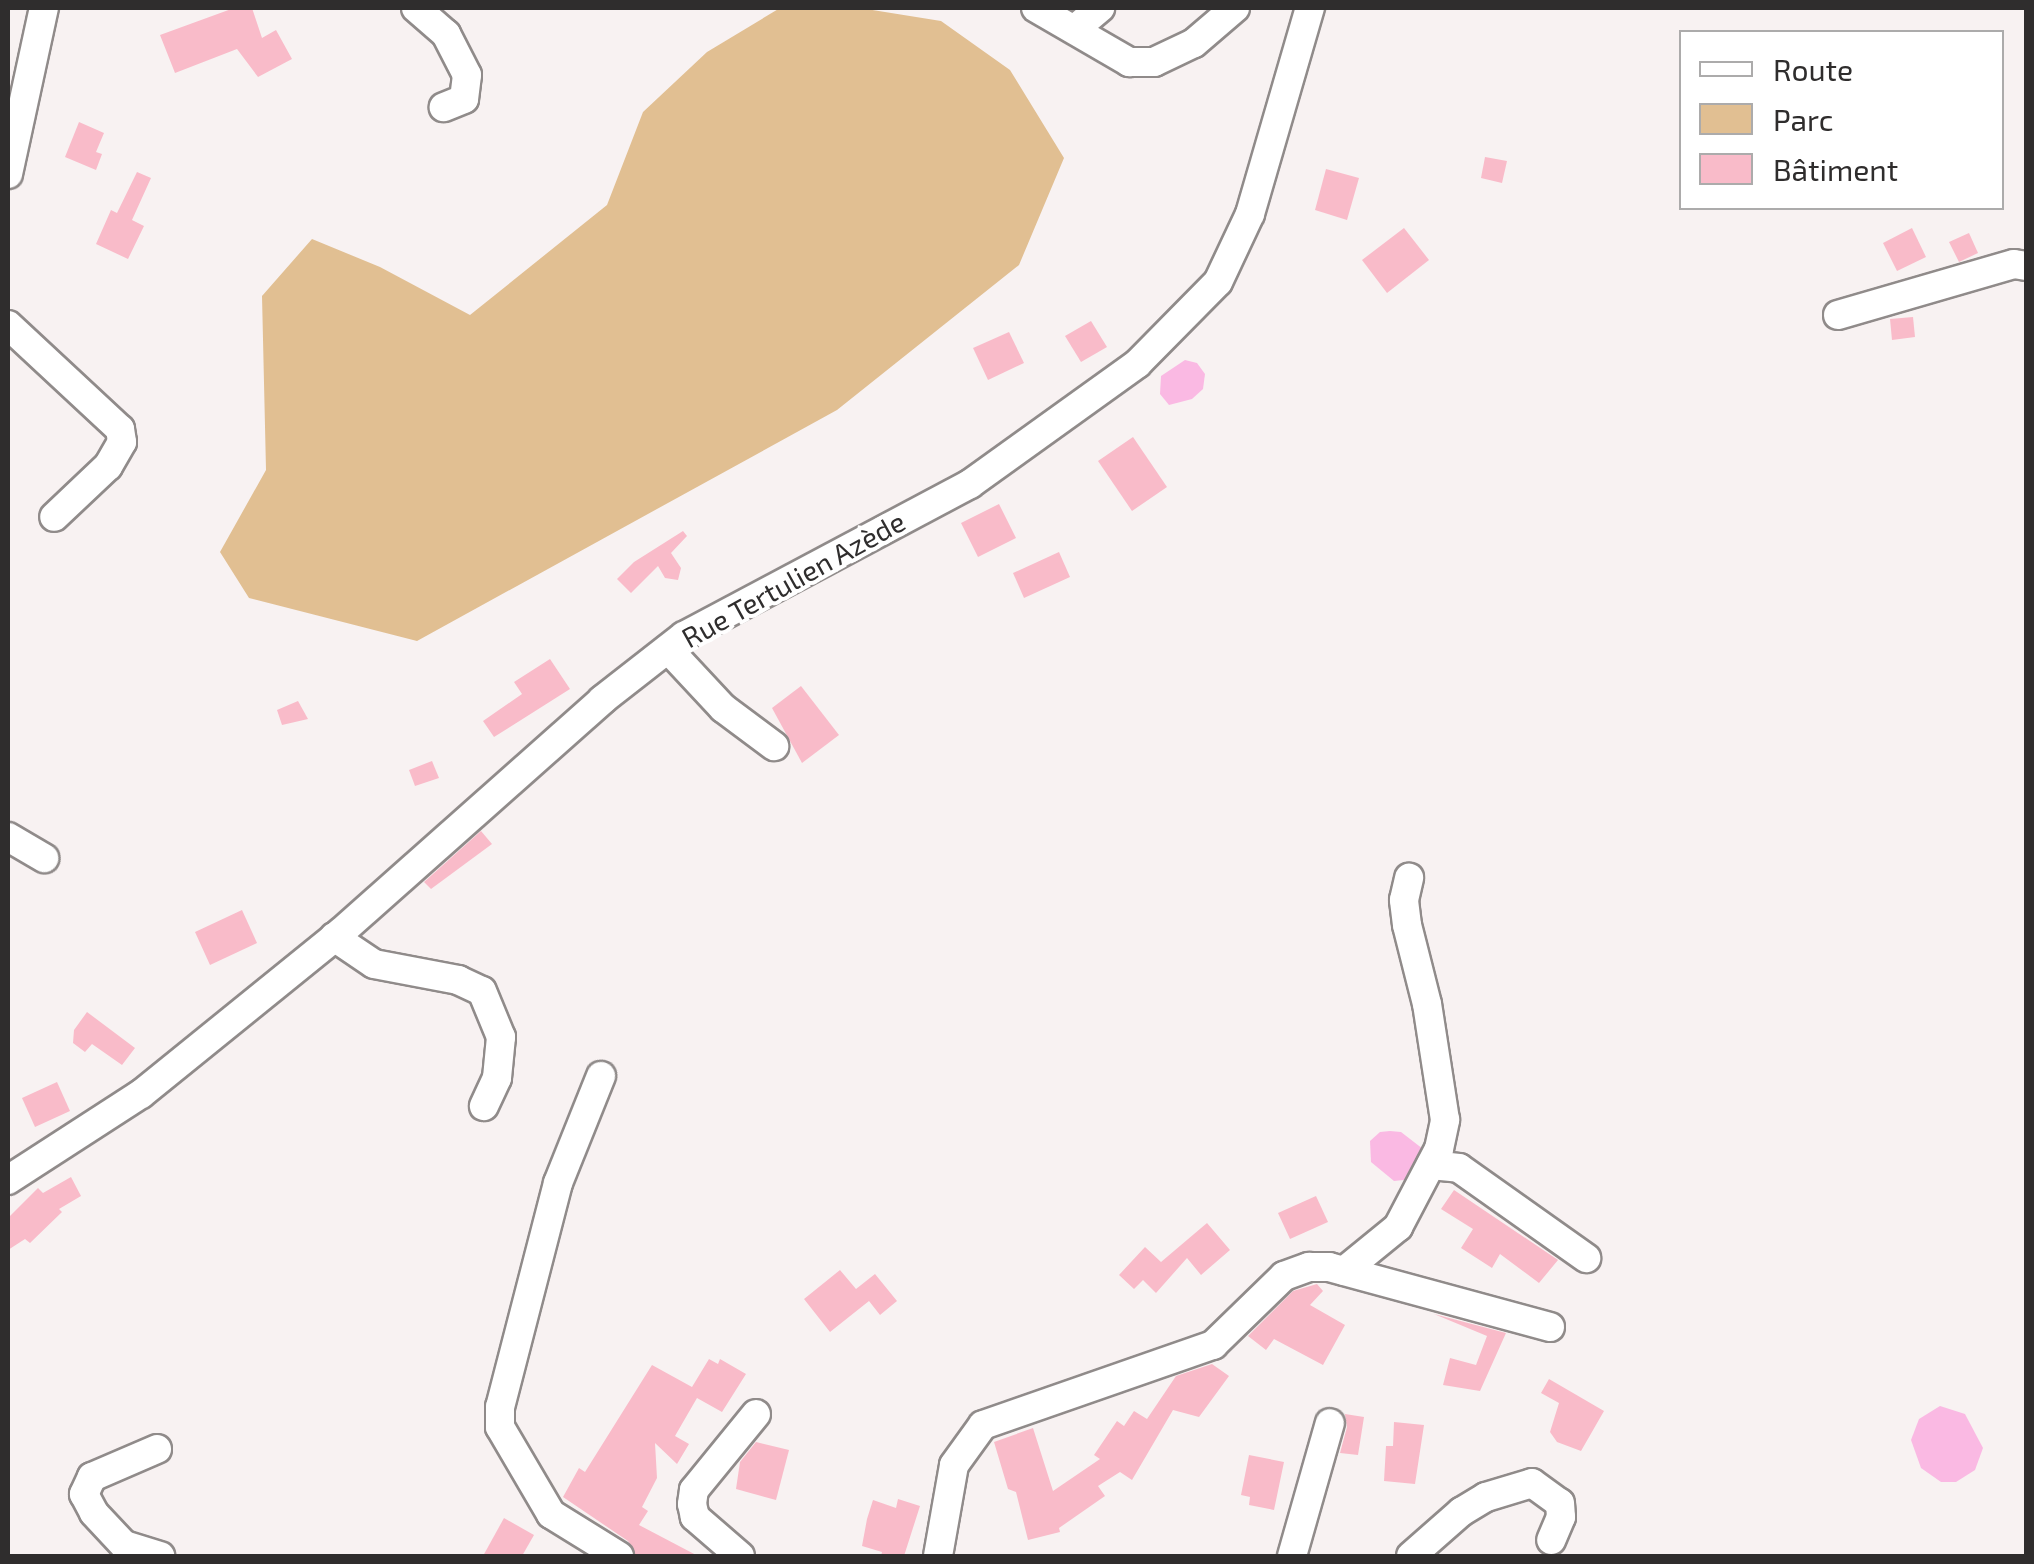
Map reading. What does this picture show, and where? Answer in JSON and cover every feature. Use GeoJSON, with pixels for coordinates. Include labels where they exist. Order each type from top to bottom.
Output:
{"type":"FeatureCollection","features":[{"type":"Feature","properties":{"kind":"street"},"geometry":{"type":"LineString","coordinates":[[8,174],[44,8]]}},
{"type":"Feature","properties":{"kind":"street"},"geometry":{"type":"LineString","coordinates":[[416,8],[446,34],[467,74],[464,99],[444,107]]}},
{"type":"Feature","properties":{"kind":"street"},"geometry":{"type":"LineString","coordinates":[[1036,8],[1129,62],[1154,62],[1194,43],[1234,8]]}},
{"type":"Feature","properties":{"kind":"street"},"geometry":{"type":"LineString","coordinates":[[1075,29],[1100,8]]}},
{"type":"Feature","properties":{"kind":"street","name":"Rue Tertulien Azède"},"geometry":{"type":"LineString","coordinates":[[8,1180],[141,1094],[334,937],[602,700],[668,648],[970,484],[1137,364],[1218,282],[1250,214],[1310,8]]}},
{"type":"Feature","properties":{"kind":"street"},"geometry":{"type":"LineString","coordinates":[[1838,314],[2014,264],[2026,266]]}},
{"type":"Feature","properties":{"kind":"street"},"geometry":{"type":"LineString","coordinates":[[8,325],[120,430],[122,442],[108,466],[54,517]]}},
{"type":"Feature","properties":{"kind":"street"},"geometry":{"type":"LineString","coordinates":[[668,648],[723,708],[774,746]]}},
{"type":"Feature","properties":{"kind":"street"},"geometry":{"type":"LineString","coordinates":[[8,837],[44,858]]}},
{"type":"Feature","properties":{"kind":"street"},"geometry":{"type":"LineString","coordinates":[[1344,1271],[1386,1241],[1431,1166],[1445,1120],[1427,1004],[1407,924],[1404,900],[1409,878]]}},
{"type":"Feature","properties":{"kind":"street"},"geometry":{"type":"LineString","coordinates":[[334,937],[374,964],[458,980],[482,990],[501,1037],[497,1078],[484,1106]]}},
{"type":"Feature","properties":{"kind":"street"},"geometry":{"type":"LineString","coordinates":[[600,1076],[558,1183],[500,1408],[500,1427],[550,1514],[619,1556]]}},
{"type":"Feature","properties":{"kind":"street"},"geometry":{"type":"LineString","coordinates":[[1431,1166],[1460,1168],[1586,1258]]}},
{"type":"Feature","properties":{"kind":"street"},"geometry":{"type":"LineString","coordinates":[[938,1556],[954,1465],[983,1425],[1213,1345],[1284,1276],[1310,1267],[1344,1271],[1550,1327]]}},
{"type":"Feature","properties":{"kind":"street"},"geometry":{"type":"LineString","coordinates":[[740,1556],[695,1517],[692,1504],[694,1490],[756,1414]]}},
{"type":"Feature","properties":{"kind":"street"},"geometry":{"type":"LineString","coordinates":[[1292,1556],[1330,1423]]}},
{"type":"Feature","properties":{"kind":"street"},"geometry":{"type":"LineString","coordinates":[[157,1449],[92,1477],[84,1494],[94,1513],[124,1544],[160,1556]]}},
{"type":"Feature","properties":{"kind":"street"},"geometry":{"type":"LineString","coordinates":[[1410,1556],[1462,1512],[1486,1498],[1532,1483],[1560,1503],[1561,1517],[1551,1540]]}},
{"type":"Feature","properties":{"kind":"green space"},"geometry":{"type":"Polygon","coordinates":[[[780,8],[860,8],[941,21],[1010,70],[1064,158],[1019,265],[837,410],[417,641],[249,598],[220,552],[266,470],[262,296],[312,239],[380,267],[470,315],[607,205],[643,112],[707,52],[780,8]]]}},
{"type":"Feature","properties":{"kind":"shaded area"},"geometry":{"type":"Polygon","coordinates":[[[1185,360],[1197,363],[1205,374],[1203,389],[1192,399],[1169,405],[1160,394],[1161,376],[1185,360]]]}},
{"type":"Feature","properties":{"kind":"shaded area"},"geometry":{"type":"Polygon","coordinates":[[[1380,1132],[1401,1132],[1423,1149],[1426,1156],[1413,1179],[1394,1181],[1371,1162],[1370,1141],[1380,1132]]]}},
{"type":"Feature","properties":{"kind":"shaded area"},"geometry":{"type":"Polygon","coordinates":[[[1940,1406],[1965,1414],[1983,1448],[1975,1470],[1956,1482],[1941,1482],[1921,1468],[1911,1440],[1919,1419],[1940,1406]]]}},
{"type":"Feature","properties":{"kind":"building"},"geometry":{"type":"Polygon","coordinates":[[[234,8],[252,8],[262,38],[276,30],[292,59],[258,77],[237,49],[175,73],[160,35],[234,8]]]}},
{"type":"Feature","properties":{"kind":"building"},"geometry":{"type":"Polygon","coordinates":[[[79,122],[104,133],[96,152],[102,154],[96,170],[65,157],[79,122]]]}},
{"type":"Feature","properties":{"kind":"building"},"geometry":{"type":"Polygon","coordinates":[[[1485,157],[1507,161],[1502,183],[1481,178],[1485,157]]]}},
{"type":"Feature","properties":{"kind":"building"},"geometry":{"type":"Polygon","coordinates":[[[1326,169],[1359,178],[1347,220],[1315,210],[1326,169]]]}},
{"type":"Feature","properties":{"kind":"building"},"geometry":{"type":"Polygon","coordinates":[[[137,172],[151,178],[132,220],[144,226],[128,259],[96,244],[111,210],[117,213],[137,172]]]}},
{"type":"Feature","properties":{"kind":"building"},"geometry":{"type":"Polygon","coordinates":[[[1404,228],[1429,260],[1387,293],[1362,260],[1404,228]]]}},
{"type":"Feature","properties":{"kind":"building"},"geometry":{"type":"Polygon","coordinates":[[[1912,228],[1926,257],[1897,271],[1883,243],[1912,228]]]}},
{"type":"Feature","properties":{"kind":"building"},"geometry":{"type":"Polygon","coordinates":[[[1969,233],[1978,253],[1959,262],[1949,242],[1969,233]]]}},
{"type":"Feature","properties":{"kind":"building"},"geometry":{"type":"Polygon","coordinates":[[[1913,317],[1915,337],[1892,340],[1890,319],[1913,317]]]}},
{"type":"Feature","properties":{"kind":"building"},"geometry":{"type":"Polygon","coordinates":[[[1091,321],[1107,347],[1081,362],[1065,336],[1091,321]]]}},
{"type":"Feature","properties":{"kind":"building"},"geometry":{"type":"Polygon","coordinates":[[[1009,332],[1024,363],[988,380],[973,348],[1009,332]]]}},
{"type":"Feature","properties":{"kind":"building"},"geometry":{"type":"Polygon","coordinates":[[[1133,437],[1167,487],[1132,511],[1098,461],[1133,437]]]}},
{"type":"Feature","properties":{"kind":"building"},"geometry":{"type":"Polygon","coordinates":[[[999,504],[1016,538],[978,557],[961,523],[999,504]]]}},
{"type":"Feature","properties":{"kind":"building"},"geometry":{"type":"Polygon","coordinates":[[[683,531],[687,536],[671,553],[681,568],[678,580],[665,578],[658,566],[631,593],[617,579],[634,562],[683,531]]]}},
{"type":"Feature","properties":{"kind":"building"},"geometry":{"type":"Polygon","coordinates":[[[1059,552],[1070,577],[1024,598],[1013,573],[1059,552]]]}},
{"type":"Feature","properties":{"kind":"building"},"geometry":{"type":"Polygon","coordinates":[[[550,659],[570,689],[494,737],[483,721],[522,694],[514,682],[550,659]]]}},
{"type":"Feature","properties":{"kind":"building"},"geometry":{"type":"Polygon","coordinates":[[[801,686],[839,735],[802,763],[772,708],[801,686]]]}},
{"type":"Feature","properties":{"kind":"building"},"geometry":{"type":"Polygon","coordinates":[[[298,701],[308,719],[282,725],[277,710],[298,701]]]}},
{"type":"Feature","properties":{"kind":"building"},"geometry":{"type":"Polygon","coordinates":[[[432,761],[439,778],[415,786],[409,770],[432,761]]]}},
{"type":"Feature","properties":{"kind":"building"},"geometry":{"type":"Polygon","coordinates":[[[481,831],[492,844],[431,889],[424,882],[481,831]]]}},
{"type":"Feature","properties":{"kind":"building"},"geometry":{"type":"Polygon","coordinates":[[[242,910],[257,943],[210,965],[195,932],[242,910]]]}},
{"type":"Feature","properties":{"kind":"building"},"geometry":{"type":"Polygon","coordinates":[[[87,1012],[135,1048],[122,1065],[92,1044],[85,1052],[73,1043],[74,1030],[87,1012]]]}},
{"type":"Feature","properties":{"kind":"building"},"geometry":{"type":"Polygon","coordinates":[[[57,1082],[70,1111],[35,1127],[22,1098],[57,1082]]]}},
{"type":"Feature","properties":{"kind":"building"},"geometry":{"type":"Polygon","coordinates":[[[71,1177],[81,1196],[59,1209],[62,1212],[30,1243],[25,1239],[8,1250],[8,1218],[38,1188],[43,1193],[71,1177]]]}},
{"type":"Feature","properties":{"kind":"building"},"geometry":{"type":"Polygon","coordinates":[[[1454,1190],[1558,1260],[1539,1283],[1500,1254],[1492,1268],[1461,1248],[1473,1229],[1441,1209],[1454,1190]]]}},
{"type":"Feature","properties":{"kind":"building"},"geometry":{"type":"Polygon","coordinates":[[[1316,1196],[1328,1222],[1290,1239],[1278,1213],[1316,1196]]]}},
{"type":"Feature","properties":{"kind":"building"},"geometry":{"type":"Polygon","coordinates":[[[1207,1223],[1230,1250],[1201,1275],[1187,1258],[1156,1293],[1143,1280],[1134,1289],[1119,1275],[1145,1247],[1161,1262],[1207,1223]]]}},
{"type":"Feature","properties":{"kind":"building"},"geometry":{"type":"Polygon","coordinates":[[[840,1270],[856,1289],[875,1274],[897,1301],[880,1315],[869,1301],[830,1332],[804,1299],[840,1270]]]}},
{"type":"Feature","properties":{"kind":"building"},"geometry":{"type":"Polygon","coordinates":[[[1317,1284],[1323,1291],[1310,1305],[1345,1325],[1323,1365],[1274,1339],[1266,1350],[1248,1336],[1293,1291],[1317,1284]]]}},
{"type":"Feature","properties":{"kind":"building"},"geometry":{"type":"Polygon","coordinates":[[[1434,1314],[1506,1333],[1480,1391],[1443,1385],[1450,1358],[1476,1365],[1487,1336],[1434,1314]]]}},
{"type":"Feature","properties":{"kind":"building"},"geometry":{"type":"Polygon","coordinates":[[[709,1359],[718,1364],[720,1359],[746,1374],[722,1412],[697,1398],[675,1436],[689,1444],[677,1464],[655,1443],[657,1478],[642,1507],[648,1511],[639,1525],[698,1556],[636,1556],[628,1541],[563,1497],[579,1468],[585,1472],[652,1365],[692,1387],[709,1359]]]}},
{"type":"Feature","properties":{"kind":"building"},"geometry":{"type":"Polygon","coordinates":[[[1212,1364],[1229,1376],[1199,1417],[1173,1410],[1132,1480],[1120,1472],[1098,1486],[1105,1496],[1059,1528],[1060,1532],[1028,1540],[1016,1492],[1008,1489],[994,1442],[1033,1428],[1053,1491],[1100,1459],[1094,1455],[1117,1421],[1124,1426],[1134,1411],[1147,1419],[1176,1376],[1212,1364]]]}},
{"type":"Feature","properties":{"kind":"building"},"geometry":{"type":"Polygon","coordinates":[[[1549,1379],[1604,1411],[1581,1451],[1557,1442],[1550,1432],[1559,1403],[1541,1393],[1549,1379]]]}},
{"type":"Feature","properties":{"kind":"building"},"geometry":{"type":"Polygon","coordinates":[[[1345,1414],[1364,1417],[1358,1455],[1340,1453],[1347,1427],[1345,1414]]]}},
{"type":"Feature","properties":{"kind":"building"},"geometry":{"type":"Polygon","coordinates":[[[1394,1422],[1424,1425],[1415,1484],[1384,1481],[1386,1446],[1393,1446],[1394,1422]]]}},
{"type":"Feature","properties":{"kind":"building"},"geometry":{"type":"Polygon","coordinates":[[[756,1442],[789,1450],[776,1500],[736,1489],[740,1462],[756,1442]]]}},
{"type":"Feature","properties":{"kind":"building"},"geometry":{"type":"Polygon","coordinates":[[[1249,1455],[1284,1462],[1274,1510],[1249,1505],[1250,1497],[1241,1495],[1249,1455]]]}},
{"type":"Feature","properties":{"kind":"building"},"geometry":{"type":"Polygon","coordinates":[[[898,1499],[920,1506],[904,1556],[881,1556],[882,1552],[862,1546],[867,1519],[873,1500],[896,1508],[898,1499]]]}},
{"type":"Feature","properties":{"kind":"building"},"geometry":{"type":"Polygon","coordinates":[[[504,1518],[534,1535],[522,1556],[483,1556],[504,1518]]]}}]}
